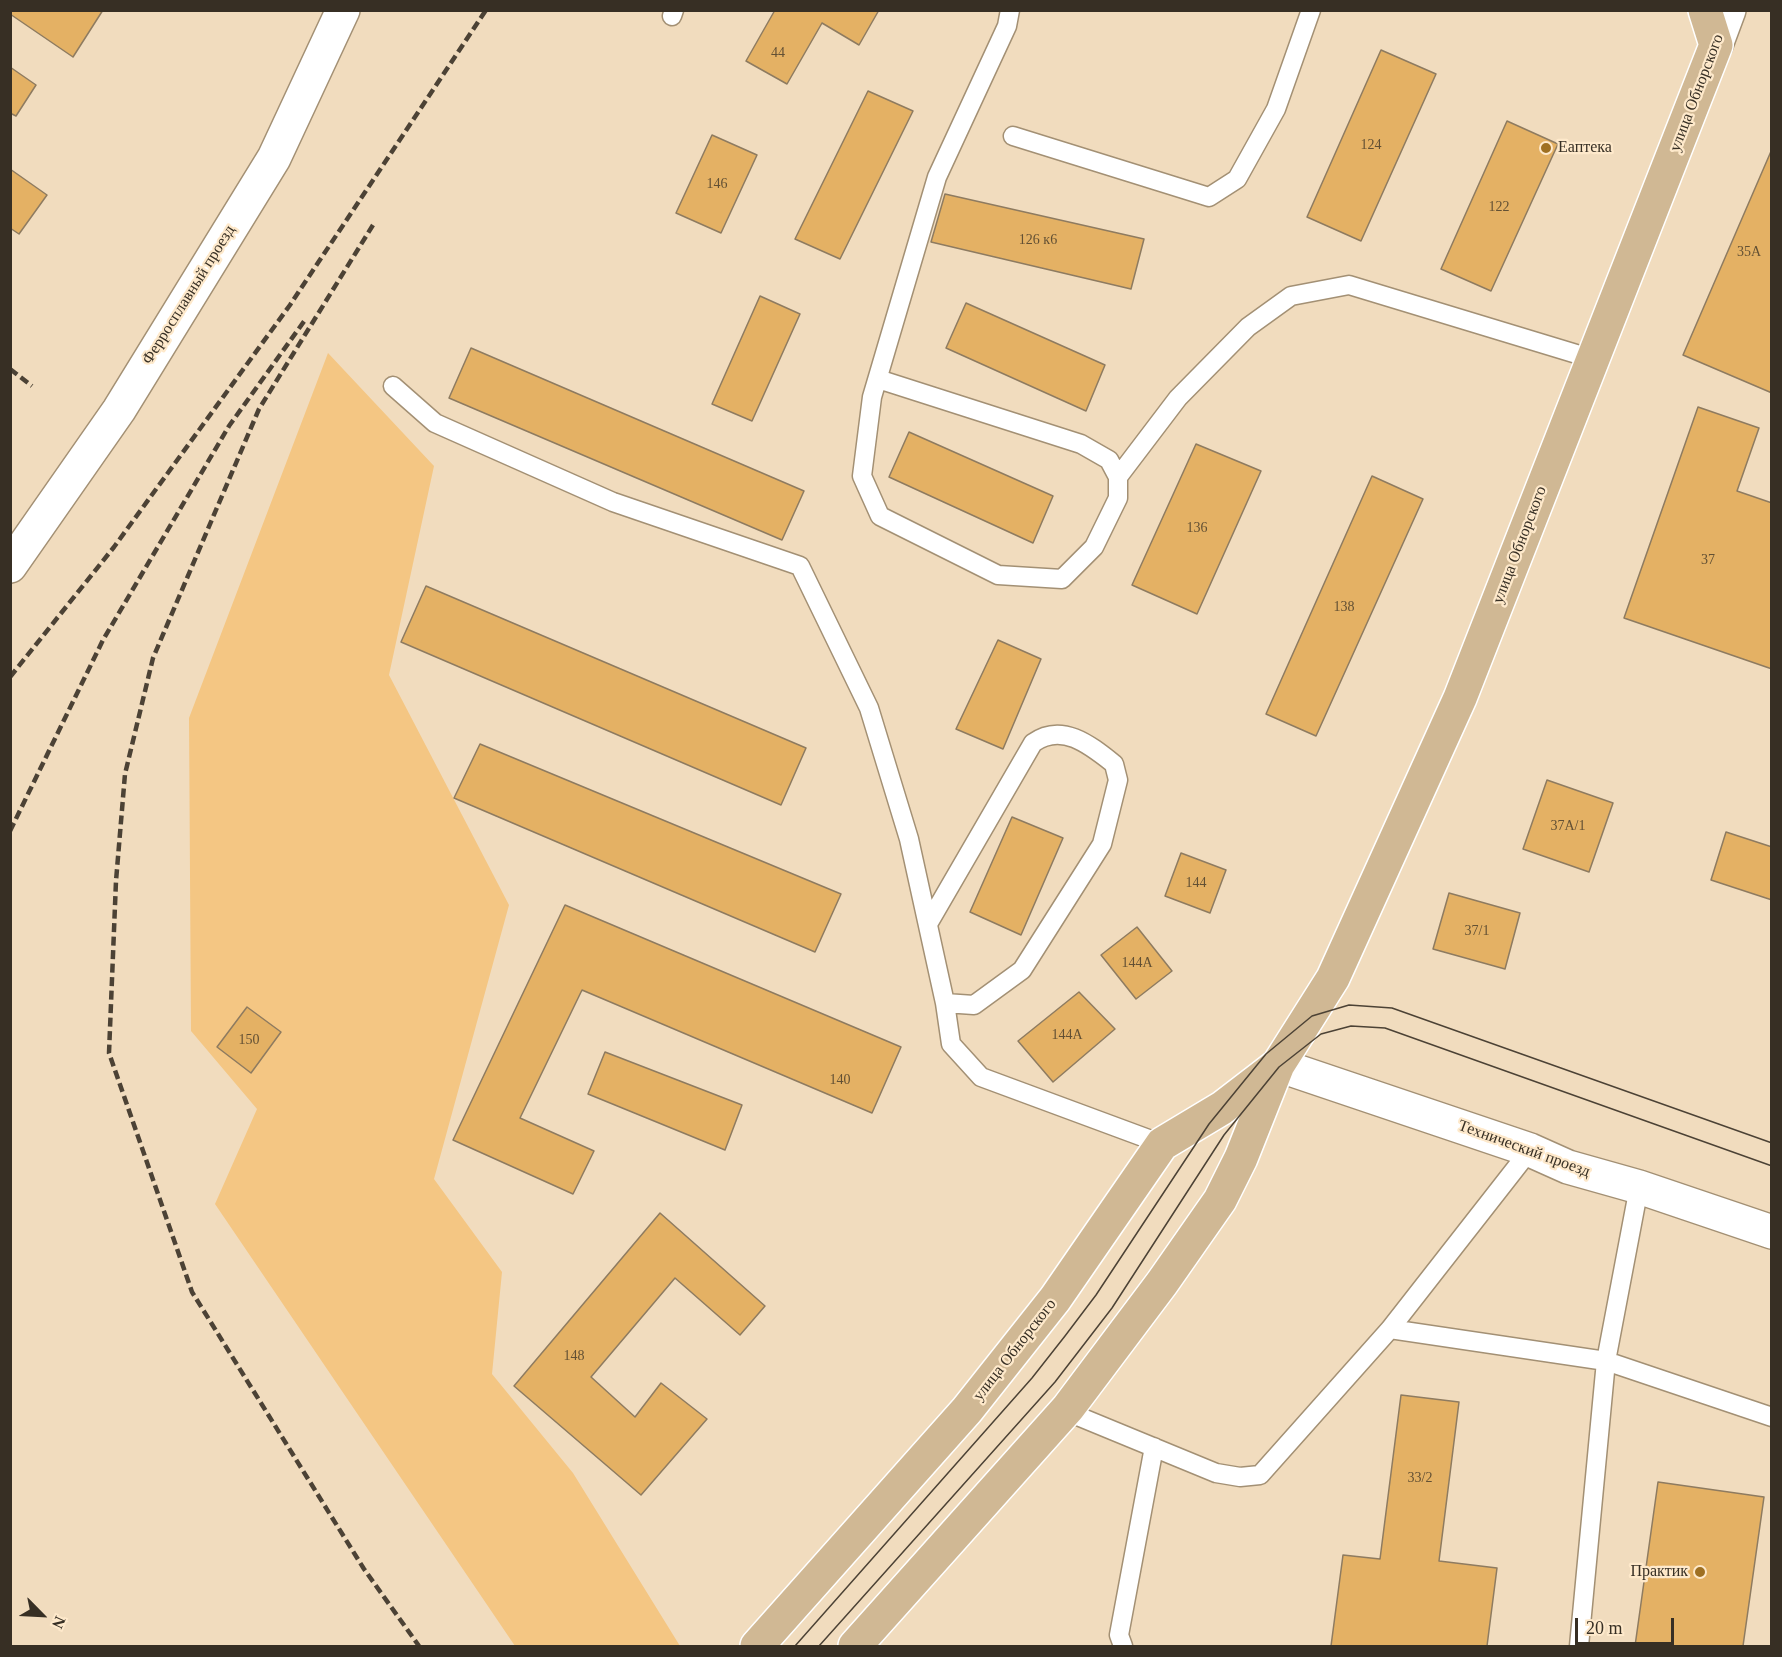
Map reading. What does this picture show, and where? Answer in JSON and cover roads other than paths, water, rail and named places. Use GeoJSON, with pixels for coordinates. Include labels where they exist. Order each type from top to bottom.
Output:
{"type":"FeatureCollection","features":[{"type":"Feature","properties":{"kind":"main road"},"geometry":{"type":"LineString","coordinates":[[1705,10],[1716,45]]}},
{"type":"Feature","properties":{"kind":"main road","name":"улица Обнорского"},"geometry":{"type":"LineString","coordinates":[[855,1647],[1074,1413],[1220,1200],[1241,1158],[1278,1065],[1333,978],[1460,698],[1716,45]]}},
{"type":"Feature","properties":{"kind":"main road","name":"улица Обнорского"},"geometry":{"type":"LineString","coordinates":[[757,1647],[967,1410],[1055,1299],[1162,1144],[1222,1108],[1278,1065]]}},
{"type":"Feature","properties":{"kind":"street","name":"Ферросплавный проезд"},"geometry":{"type":"LineString","coordinates":[[10,566],[119,410],[274,158],[342,10]]}},
{"type":"Feature","properties":{"kind":"street","name":"улица Обнорского"},"geometry":{"type":"LineString","coordinates":[[1716,45],[1729,10]]}},
{"type":"Feature","properties":{"kind":"street","name":"Технический проезд"},"geometry":{"type":"LineString","coordinates":[[1278,1065],[1530,1150],[1568,1167],[1639,1187],[1772,1232]]}},
{"type":"Feature","properties":{"kind":"lane"},"geometry":{"type":"LineString","coordinates":[[878,379],[1081,444],[1109,460],[1118,477],[1118,498],[1094,547],[1062,579],[998,575],[880,516],[862,476],[872,397],[938,177],[1007,26],[1010,10]]}},
{"type":"Feature","properties":{"kind":"lane"},"geometry":{"type":"LineString","coordinates":[[1013,136],[1209,197],[1237,179],[1276,109],[1311,10]]}},
{"type":"Feature","properties":{"kind":"lane"},"geometry":{"type":"LineString","coordinates":[[1118,477],[1178,398],[1248,327],[1292,296],[1348,285],[1593,359]]}},
{"type":"Feature","properties":{"kind":"lane"},"geometry":{"type":"LineString","coordinates":[[393,386],[435,423],[592,493],[800,567],[869,708],[909,839],[945,1003],[951,1044],[981,1077],[1162,1144]]}},
{"type":"Feature","properties":{"kind":"lane"},"geometry":{"type":"LineString","coordinates":[[928,924],[1033,743],[1043,735],[1063,733],[1094,748],[1114,764],[1118,780],[1102,844],[1022,970],[974,1005],[945,1003]]}},
{"type":"Feature","properties":{"kind":"lane"},"geometry":{"type":"LineString","coordinates":[[1074,1413],[1216,1473],[1240,1477],[1260,1475],[1390,1329],[1530,1150]]}},
{"type":"Feature","properties":{"kind":"lane"},"geometry":{"type":"LineString","coordinates":[[1579,1647],[1606,1361],[1639,1187]]}},
{"type":"Feature","properties":{"kind":"lane"},"geometry":{"type":"LineString","coordinates":[[1390,1329],[1606,1361],[1772,1417]]}},
{"type":"Feature","properties":{"kind":"lane"},"geometry":{"type":"LineString","coordinates":[[1123,1647],[1119,1635],[1154,1447]]}},
{"type":"Feature","properties":{"kind":"tram line"},"geometry":{"type":"LineString","coordinates":[[795,1646],[1032,1378],[1096,1295],[1209,1124],[1266,1054],[1312,1016],[1349,1005],[1392,1008],[1772,1143]]}},
{"type":"Feature","properties":{"kind":"tram line"},"geometry":{"type":"LineString","coordinates":[[819,1646],[1055,1382],[1112,1308],[1224,1135],[1279,1067],[1321,1034],[1351,1026],[1385,1028],[1772,1166]]}},
{"type":"Feature","properties":{"kind":"railway"},"geometry":{"type":"LineString","coordinates":[[10,677],[114,547],[290,305],[486,10]]}},
{"type":"Feature","properties":{"kind":"railway"},"geometry":{"type":"LineString","coordinates":[[373,225],[259,409],[153,658],[125,774],[116,881],[109,1053],[192,1292],[364,1569],[419,1646]]}},
{"type":"Feature","properties":{"kind":"railway"},"geometry":{"type":"LineString","coordinates":[[10,831],[103,640],[229,426],[305,320]]}},
{"type":"Feature","properties":{"kind":"railway"},"geometry":{"type":"LineString","coordinates":[[10,369],[32,386]]}},
{"type":"Feature","properties":{"kind":"place","name":"Еаптека"},"geometry":{"type":"Point","coordinates":[1546,148]}},
{"type":"Feature","properties":{"kind":"place","name":"Практик"},"geometry":{"type":"Point","coordinates":[1700,1572]}}]}
